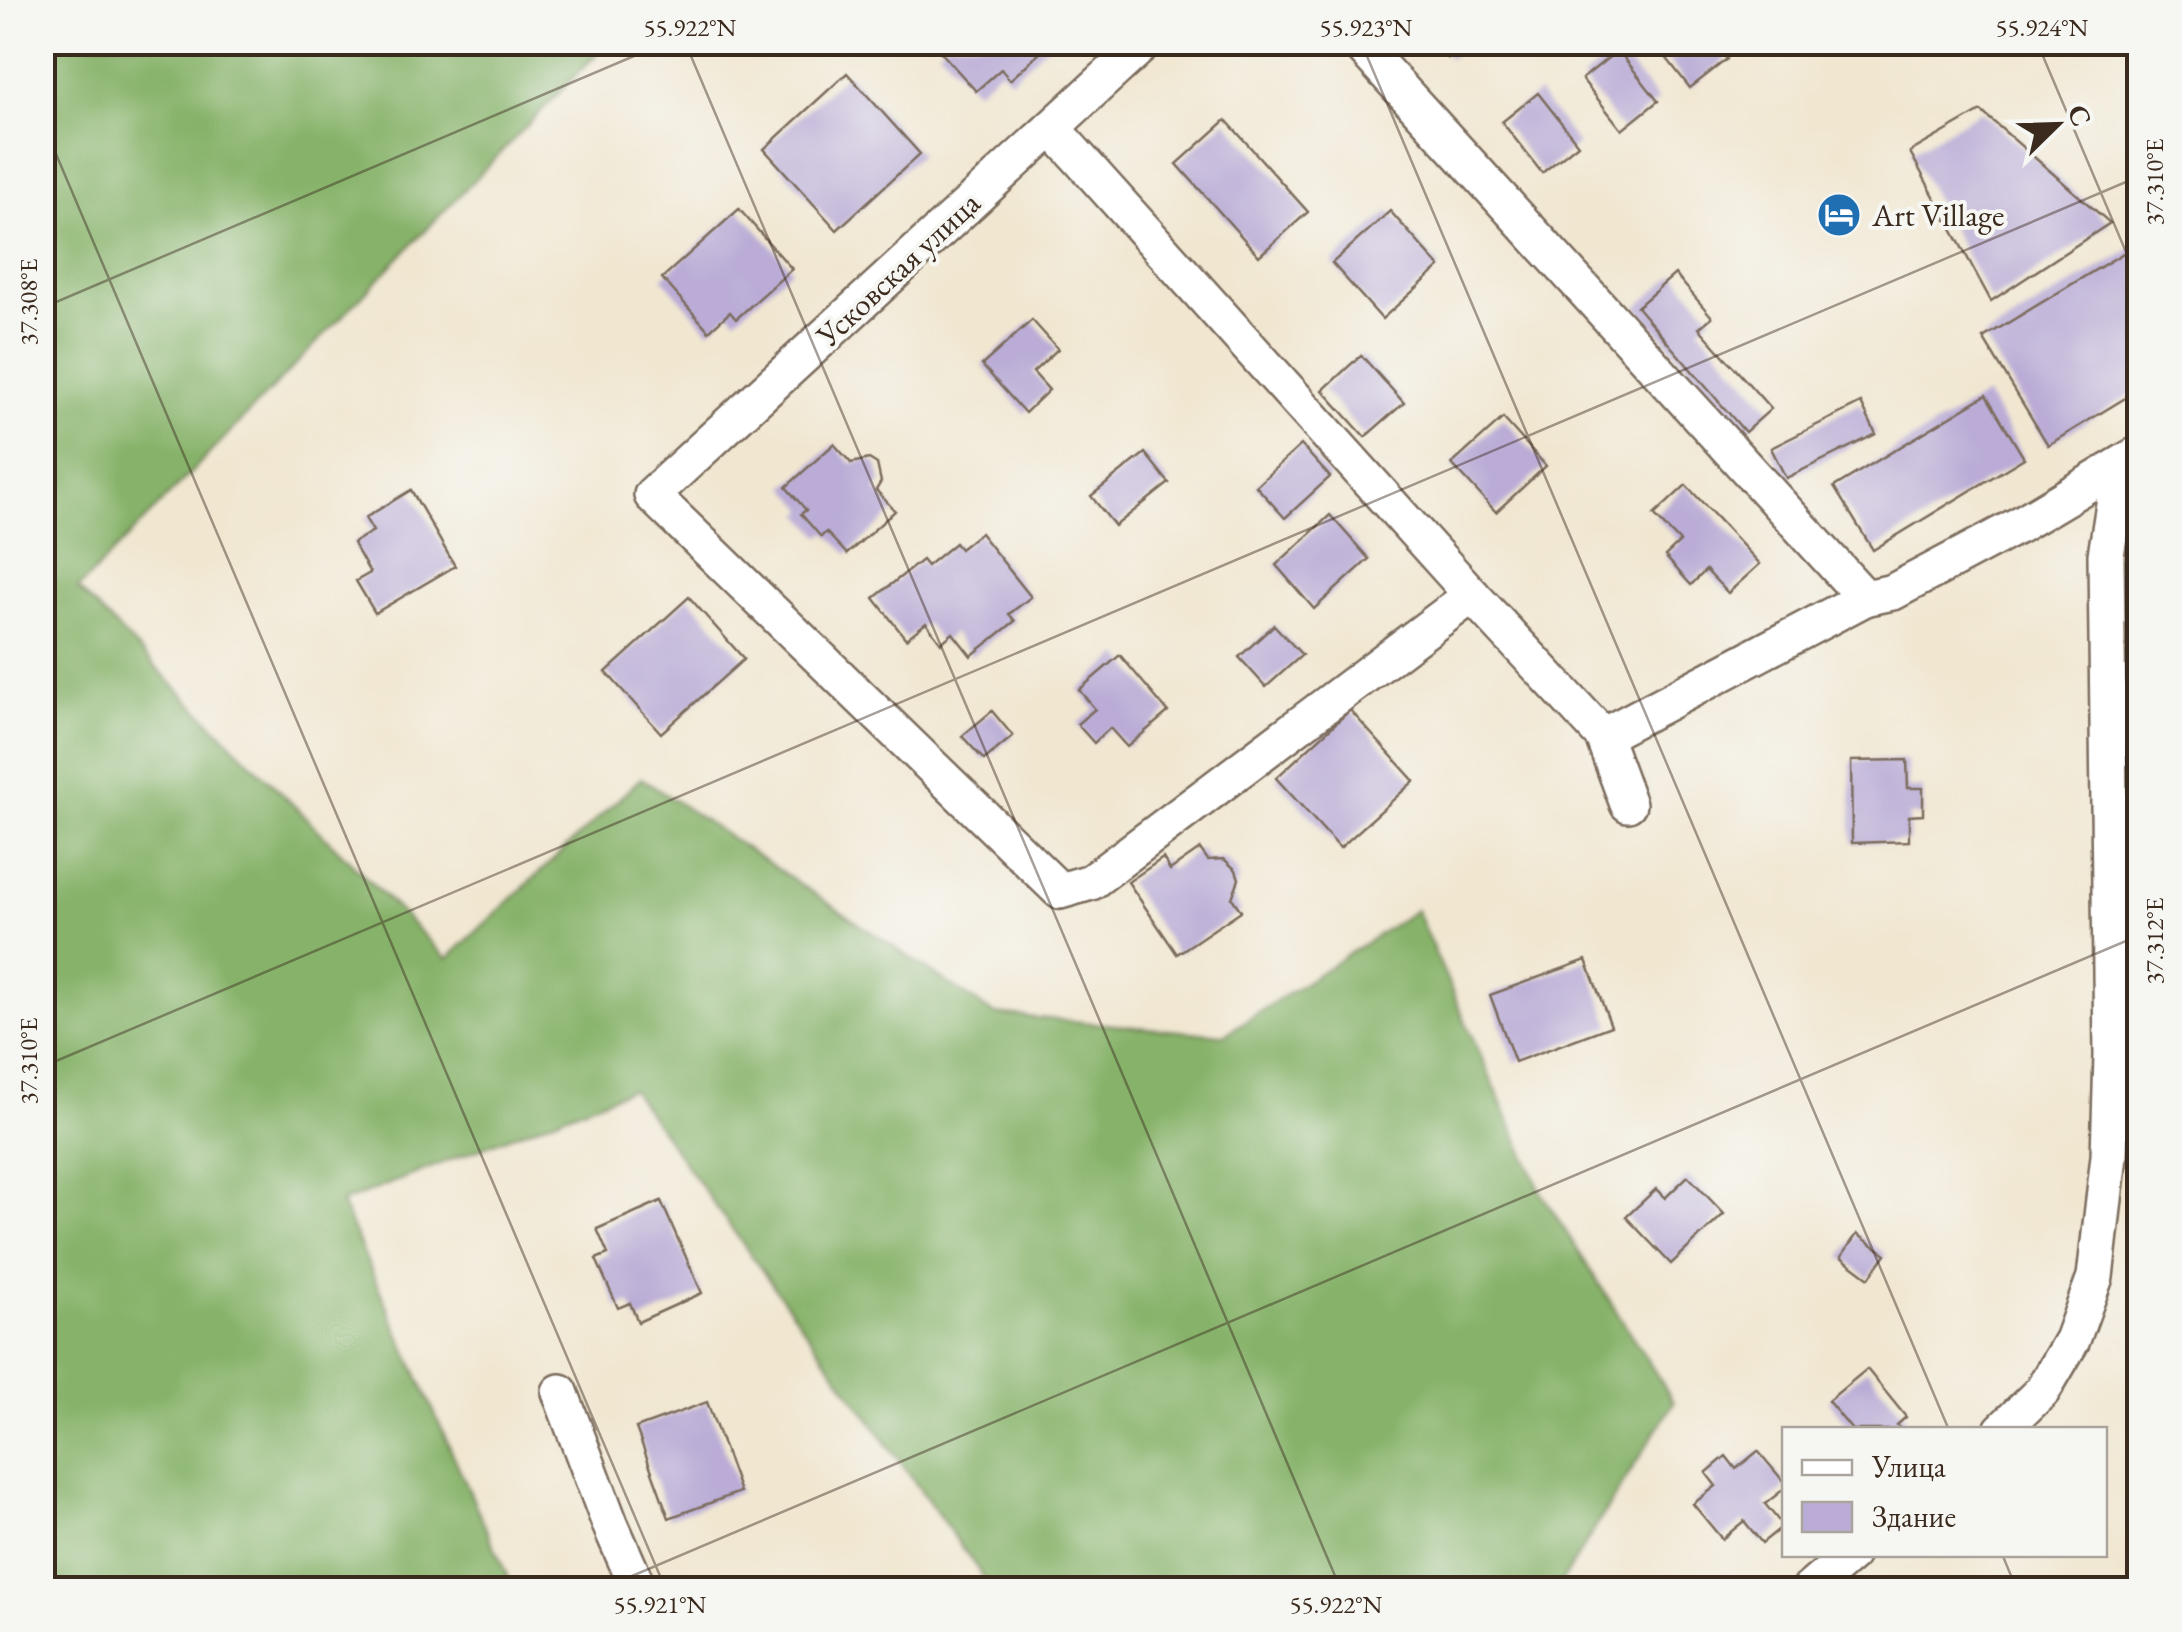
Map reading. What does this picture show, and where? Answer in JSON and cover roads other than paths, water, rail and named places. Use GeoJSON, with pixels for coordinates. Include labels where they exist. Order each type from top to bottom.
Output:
{"type":"FeatureCollection","features":[{"type":"Feature","properties":{"kind":"street","name":"Усковская улица"},"geometry":{"type":"LineString","coordinates":[[1145,42],[652,495],[1060,890],[1090,882],[1472,596]]}},
{"type":"Feature","properties":{"kind":"street"},"geometry":{"type":"LineString","coordinates":[[1358,42],[1864,598]]}},
{"type":"Feature","properties":{"kind":"street"},"geometry":{"type":"LineString","coordinates":[[1052,128],[1472,596],[1603,736],[1628,804]]}},
{"type":"Feature","properties":{"kind":"street"},"geometry":{"type":"LineString","coordinates":[[1603,736],[1864,598],[1892,592],[2019,525],[2130,459]]}},
{"type":"Feature","properties":{"kind":"street"},"geometry":{"type":"LineString","coordinates":[[2005,1427],[2042,1391],[2072,1340],[2095,1277],[2109,1156],[2112,1056],[2106,555],[2130,459]]}},
{"type":"Feature","properties":{"kind":"street"},"geometry":{"type":"LineString","coordinates":[[560,1392],[639,1590]]}},
{"type":"Feature","properties":{"kind":"street"},"geometry":{"type":"LineString","coordinates":[[1810,1590],[1848,1557]]}},
{"type":"Feature","properties":{"kind":"place","name":"Art Village"},"geometry":{"type":"Point","coordinates":[1839,215]}}]}
